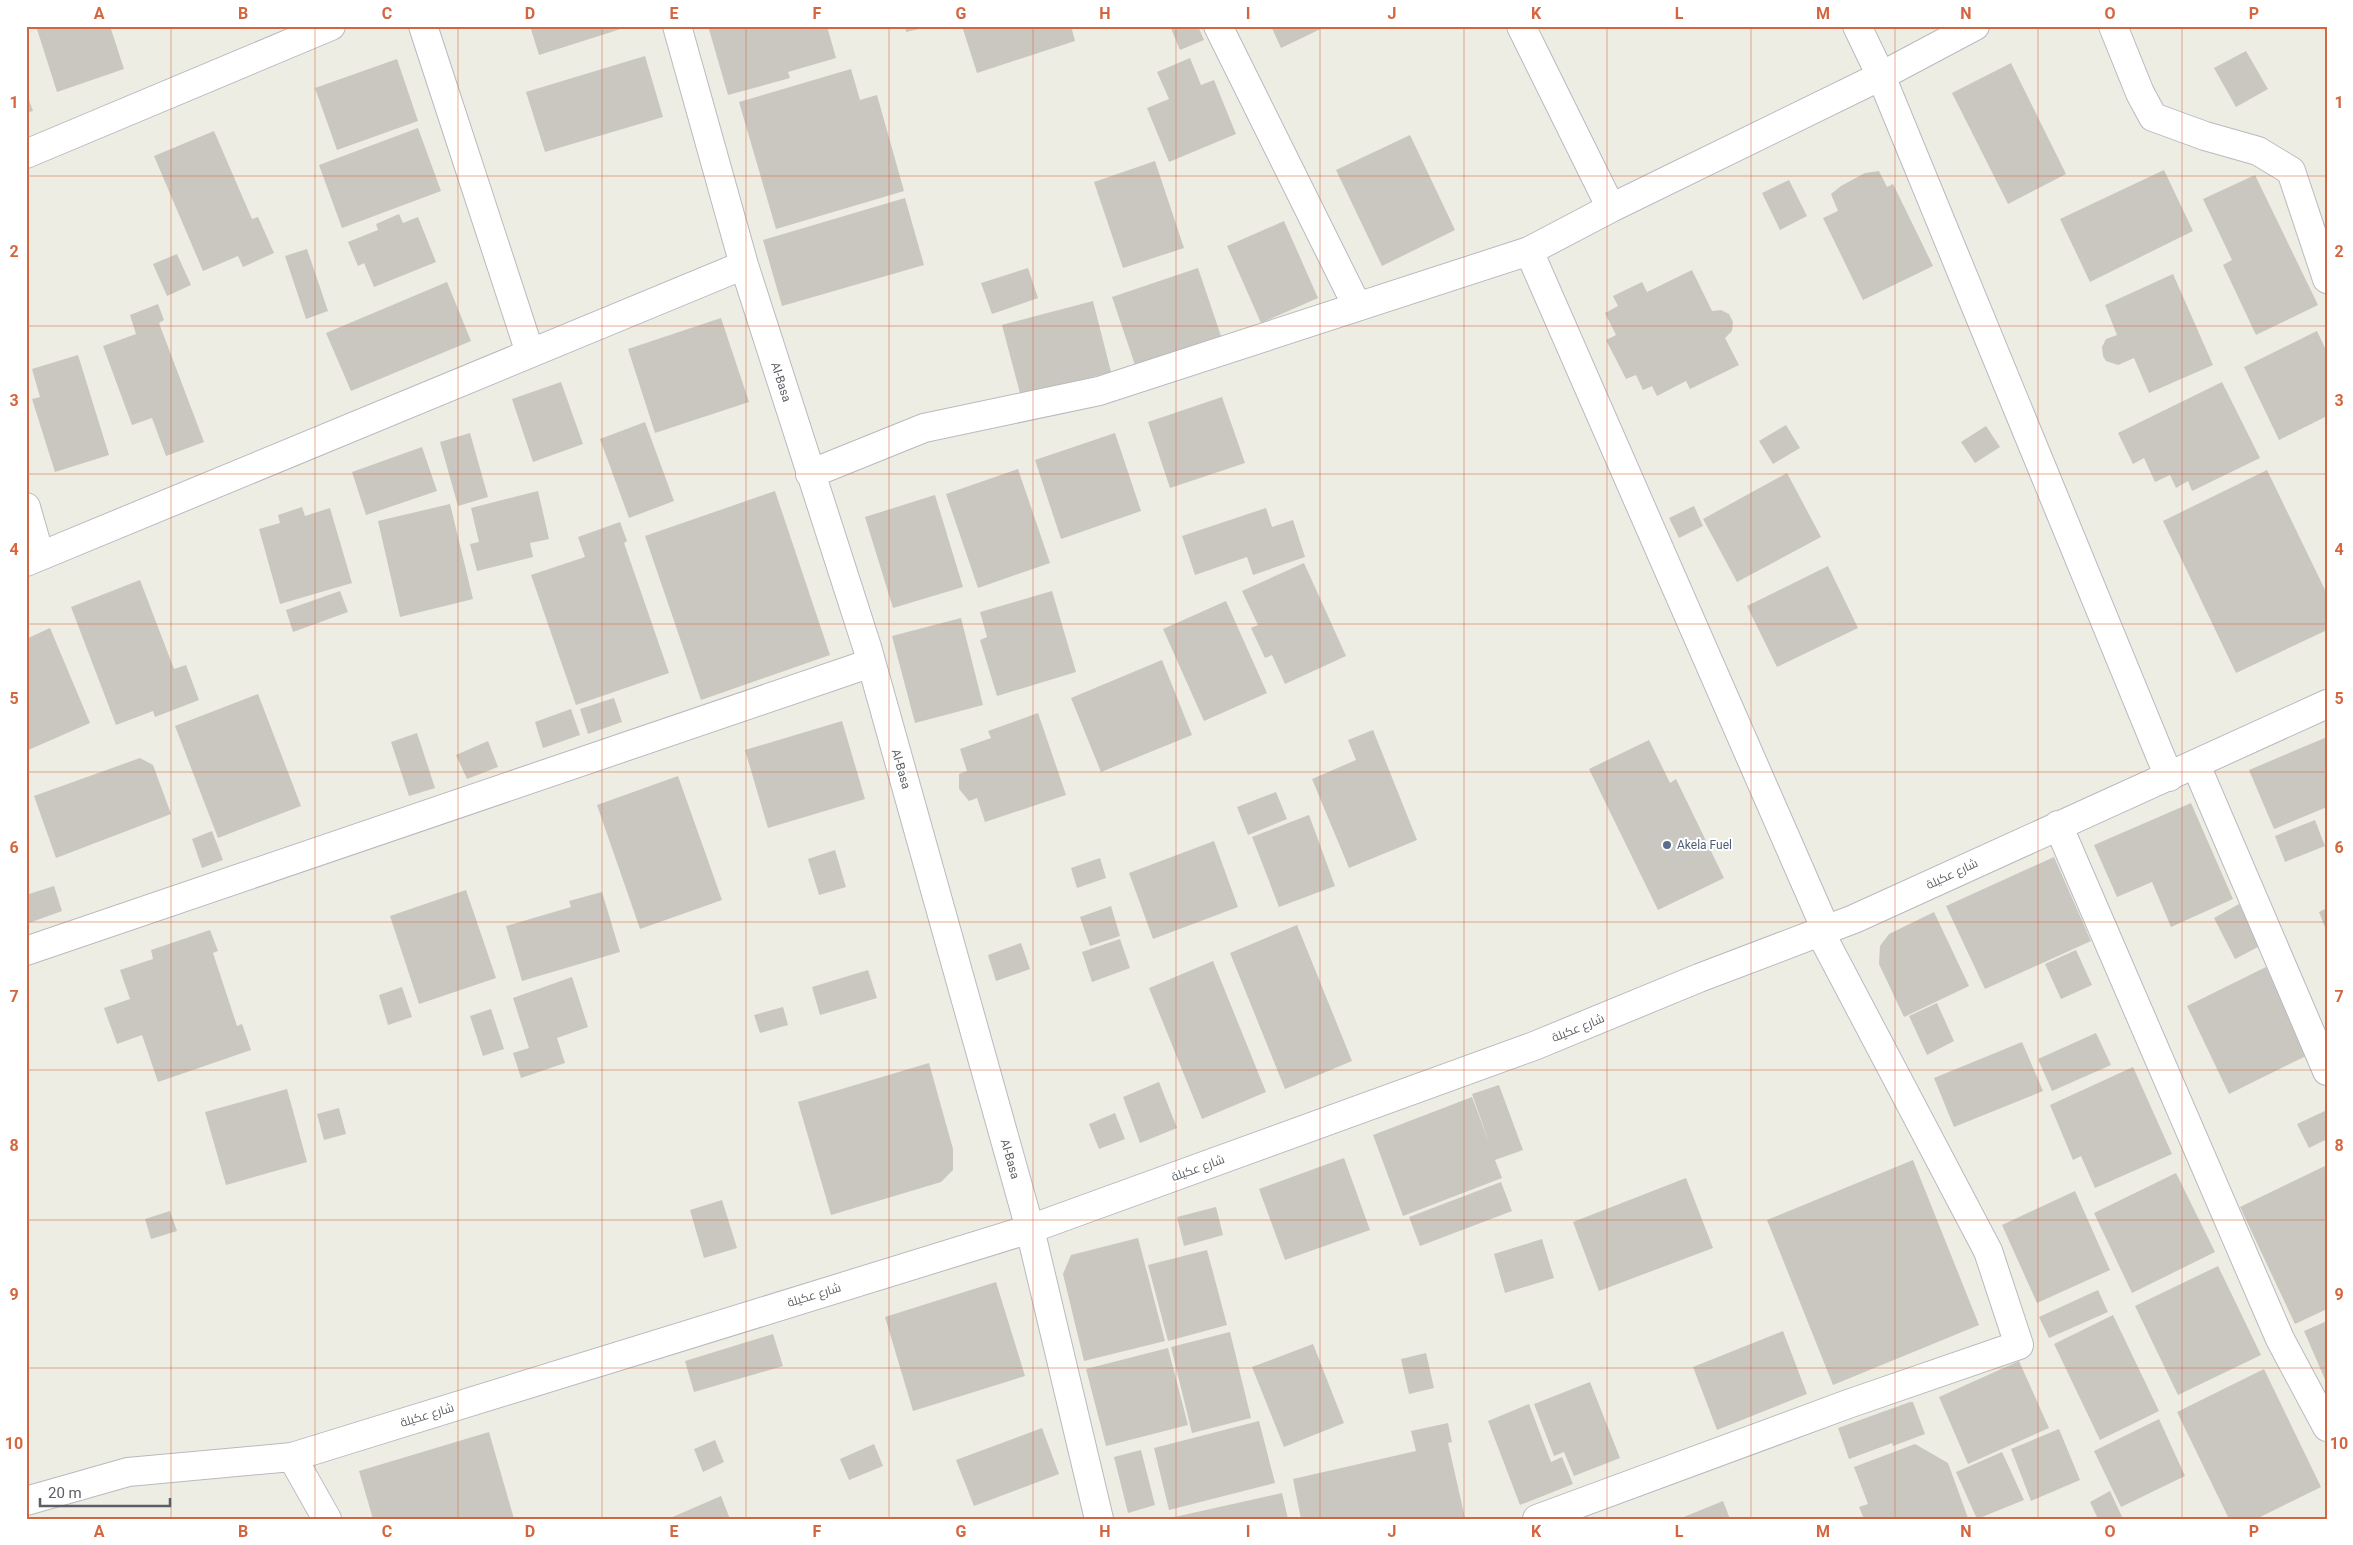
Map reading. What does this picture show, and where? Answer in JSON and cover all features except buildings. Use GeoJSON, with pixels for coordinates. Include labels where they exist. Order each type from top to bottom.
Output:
{"type":"FeatureCollection","features":[{"type":"Feature","properties":{"kind":"street"},"geometry":{"type":"LineString","coordinates":[[26,154],[331,26]]}},
{"type":"Feature","properties":{"kind":"street"},"geometry":{"type":"LineString","coordinates":[[423,26],[530,353]]}},
{"type":"Feature","properties":{"kind":"street","name":"Al-Basa"},"geometry":{"type":"LineString","coordinates":[[677,26],[744,265],[871,662],[1030,1228],[1099,1519]]}},
{"type":"Feature","properties":{"kind":"street"},"geometry":{"type":"LineString","coordinates":[[1218,26],[1357,306]]}},
{"type":"Feature","properties":{"kind":"street"},"geometry":{"type":"LineString","coordinates":[[1520,26],[1611,208]]}},
{"type":"Feature","properties":{"kind":"street"},"geometry":{"type":"LineString","coordinates":[[1857,26],[1881,76],[2169,777]]}},
{"type":"Feature","properties":{"kind":"street"},"geometry":{"type":"LineString","coordinates":[[810,474],[924,428],[1099,391],[1529,251],[1611,208],[1881,76],[1974,26]]}},
{"type":"Feature","properties":{"kind":"street"},"geometry":{"type":"LineString","coordinates":[[2113,26],[2140,93],[2153,117],[2205,136],[2258,151],[2291,171],[2327,280]]}},
{"type":"Feature","properties":{"kind":"street"},"geometry":{"type":"LineString","coordinates":[[1529,251],[1823,931],[1988,1251],[2019,1346],[1848,1404],[1537,1519]]}},
{"type":"Feature","properties":{"kind":"street"},"geometry":{"type":"LineString","coordinates":[[26,507],[33,559],[744,265]]}},
{"type":"Feature","properties":{"kind":"street"},"geometry":{"type":"LineString","coordinates":[[26,951],[871,662]]}},
{"type":"Feature","properties":{"kind":"street","name":"شارع عكيلة"},"geometry":{"type":"LineString","coordinates":[[26,1501],[128,1472],[292,1457],[1030,1228],[1534,1046],[1699,978],[1854,919],[2327,704]]}},
{"type":"Feature","properties":{"kind":"street"},"geometry":{"type":"LineString","coordinates":[[2196,765],[2327,1071]]}},
{"type":"Feature","properties":{"kind":"street"},"geometry":{"type":"LineString","coordinates":[[2058,825],[2280,1338],[2327,1427]]}},
{"type":"Feature","properties":{"kind":"street"},"geometry":{"type":"LineString","coordinates":[[292,1457],[327,1519]]}},
{"type":"Feature","properties":{"kind":"place","name":"Akela Fuel"},"geometry":{"type":"Point","coordinates":[1667,845]}}]}
